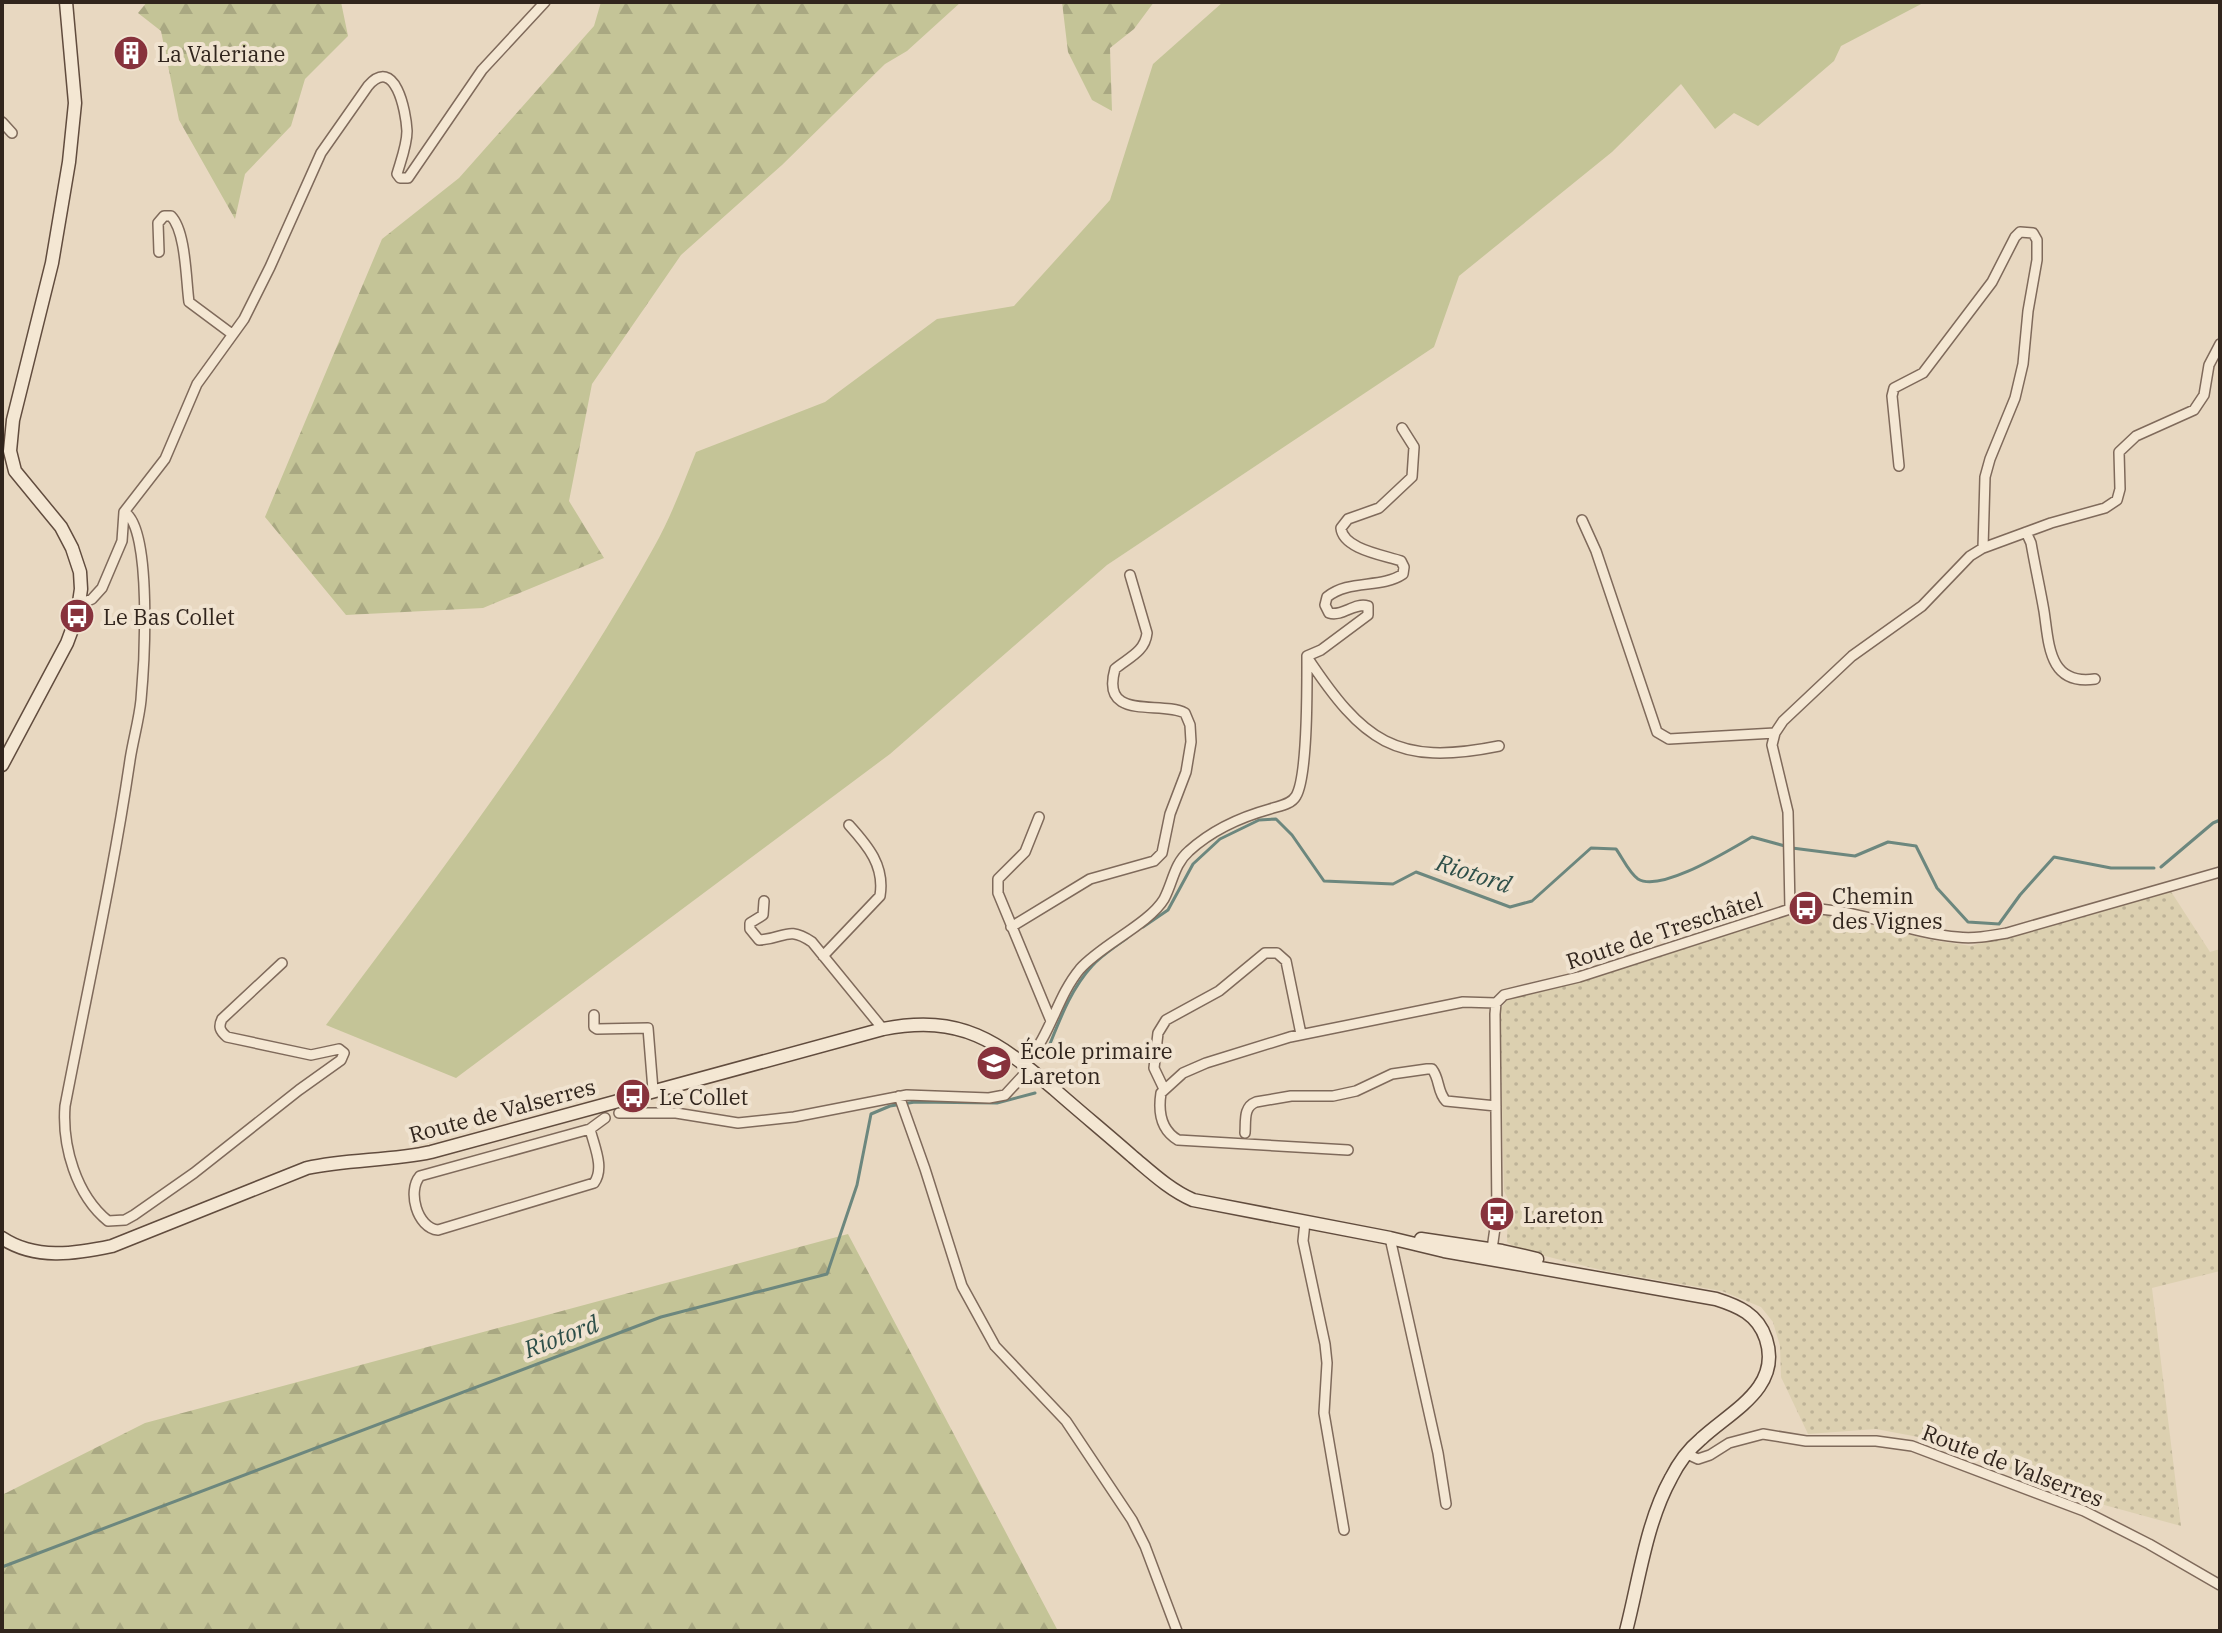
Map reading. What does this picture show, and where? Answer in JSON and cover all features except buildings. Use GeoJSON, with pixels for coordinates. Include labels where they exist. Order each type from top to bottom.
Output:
{"type":"FeatureCollection","features":[{"type":"Feature","properties":{"kind":"street"},"geometry":{"type":"LineString","coordinates":[[2,765],[67,643],[80,604],[80,572],[72,548],[61,527],[22,481],[12,463],[10,451],[13,420],[55,252],[74,117],[74,74],[66,2]]}},
{"type":"Feature","properties":{"kind":"street"},"geometry":{"type":"LineString","coordinates":[[80,604],[92,599],[102,588],[122,541],[124,512],[165,459],[197,384],[244,319],[321,153],[374,79],[390,78],[396,84],[407,130],[397,174],[400,178],[408,178],[482,70],[545,2]]}},
{"type":"Feature","properties":{"kind":"street"},"geometry":{"type":"LineString","coordinates":[[2,122],[12,133]]}},
{"type":"Feature","properties":{"kind":"street"},"geometry":{"type":"LineString","coordinates":[[159,252],[158,223],[164,216],[171,216],[177,222],[180,234],[189,302],[232,334]]}},
{"type":"Feature","properties":{"kind":"street"},"geometry":{"type":"LineString","coordinates":[[1899,466],[1892,396],[1894,388],[1923,373],[1992,282],[2015,237],[2020,232],[2033,233],[2037,240],[2037,260],[2023,364],[2015,398],[1985,477],[1983,548]]}},
{"type":"Feature","properties":{"kind":"street"},"geometry":{"type":"LineString","coordinates":[[1790,909],[1788,812],[1772,745],[1783,721],[1852,656],[1922,606],[1970,556],[2026,532],[2105,508],[2117,500],[2120,489],[2119,452],[2136,436],[2194,410],[2204,395],[2209,365],[2220,344]]}},
{"type":"Feature","properties":{"kind":"street"},"geometry":{"type":"LineString","coordinates":[[1307,656],[1321,650],[1368,615],[1368,606],[1360,604],[1335,614],[1329,613],[1325,605],[1327,597],[1342,588],[1395,580],[1403,574],[1401,561],[1348,542],[1341,528],[1348,519],[1379,508],[1412,477],[1414,447],[1402,428]]}},
{"type":"Feature","properties":{"kind":"street"},"geometry":{"type":"LineString","coordinates":[[124,512],[134,521],[142,558],[141,702],[64,1125],[69,1152],[85,1193],[108,1221],[119,1222],[134,1215],[341,1060],[344,1053],[339,1049],[320,1054],[300,1054],[227,1037],[221,1032],[219,1023],[222,1019],[282,963]]}},
{"type":"Feature","properties":{"kind":"street"},"geometry":{"type":"LineString","coordinates":[[1582,520],[1596,551],[1657,732],[1669,739],[1775,733]]}},
{"type":"Feature","properties":{"kind":"street"},"geometry":{"type":"LineString","coordinates":[[2026,532],[2031,543],[2052,659],[2075,680],[2095,679]]}},
{"type":"Feature","properties":{"kind":"street"},"geometry":{"type":"LineString","coordinates":[[1011,927],[1090,879],[1154,861],[1162,853],[1170,814],[1186,772],[1191,742],[1190,725],[1185,713],[1174,707],[1129,706],[1113,690],[1115,669],[1142,649],[1146,642],[1147,633],[1130,575]]}},
{"type":"Feature","properties":{"kind":"street"},"geometry":{"type":"LineString","coordinates":[[1307,656],[1345,710],[1381,740],[1416,752],[1437,755],[1499,746]]}},
{"type":"Feature","properties":{"kind":"street"},"geometry":{"type":"LineString","coordinates":[[596,1106],[605,1118],[613,1118],[619,1106],[723,1122],[749,1122],[900,1101],[1005,1095],[1043,1040],[1078,972],[1094,955],[1152,912],[1163,900],[1178,861],[1221,828],[1286,804],[1297,796],[1302,776],[1307,656]]}},
{"type":"Feature","properties":{"kind":"street"},"geometry":{"type":"LineString","coordinates":[[1039,817],[1025,852],[998,879],[998,893],[1051,1022]]}},
{"type":"Feature","properties":{"kind":"street"},"geometry":{"type":"LineString","coordinates":[[823,956],[880,896],[882,886],[881,873],[868,846],[849,825]]}},
{"type":"Feature","properties":{"kind":"street","name":"Route de Treschâtel"},"geometry":{"type":"LineString","coordinates":[[1164,1089],[1183,1073],[1206,1063],[1301,1034],[1463,1002],[1496,1003],[1504,995],[1579,977],[1790,909],[1854,912],[1931,933],[1958,938],[1983,937],[2007,933],[2220,872]]}},
{"type":"Feature","properties":{"kind":"street"},"geometry":{"type":"LineString","coordinates":[[764,901],[763,915],[750,923],[750,929],[759,940],[785,932],[797,932],[812,942],[883,1029]]}},
{"type":"Feature","properties":{"kind":"street"},"geometry":{"type":"LineString","coordinates":[[1301,1034],[1286,961],[1277,953],[1265,953],[1213,995],[1166,1020],[1158,1033],[1154,1068],[1164,1089],[1160,1100],[1161,1118],[1166,1130],[1178,1140],[1348,1150]]}},
{"type":"Feature","properties":{"kind":"street"},"geometry":{"type":"LineString","coordinates":[[1494,1254],[1497,1214],[1496,1003]]}},
{"type":"Feature","properties":{"kind":"street"},"geometry":{"type":"LineString","coordinates":[[594,1015],[594,1027],[597,1029],[648,1028],[653,1090]]}},
{"type":"Feature","properties":{"kind":"street","name":"Route de Valserres"},"geometry":{"type":"LineString","coordinates":[[2,1238],[22,1249],[38,1253],[112,1246],[307,1168],[431,1152],[596,1106],[619,1106],[653,1090],[832,1042],[883,1029],[919,1025],[982,1036],[1027,1066],[1181,1195],[1227,1208],[1390,1238]]}},
{"type":"Feature","properties":{"kind":"street"},"geometry":{"type":"LineString","coordinates":[[1245,1133],[1248,1108],[1256,1102],[1291,1096],[1333,1096],[1356,1091],[1392,1074],[1427,1069],[1435,1072],[1440,1093],[1446,1101],[1496,1106]]}},
{"type":"Feature","properties":{"kind":"street"},"geometry":{"type":"LineString","coordinates":[[900,1101],[962,1286],[995,1346],[1066,1421],[1132,1520],[1177,1631]]}},
{"type":"Feature","properties":{"kind":"street"},"geometry":{"type":"LineString","coordinates":[[590,1129],[600,1168],[594,1183],[438,1230],[428,1228],[424,1223],[414,1196],[414,1185],[420,1176],[590,1129],[605,1118]]}},
{"type":"Feature","properties":{"kind":"street"},"geometry":{"type":"LineString","coordinates":[[1305,1222],[1303,1241],[1327,1363],[1324,1413],[1344,1530]]}},
{"type":"Feature","properties":{"kind":"street"},"geometry":{"type":"LineString","coordinates":[[1390,1238],[1444,1251],[1494,1254]]}},
{"type":"Feature","properties":{"kind":"street"},"geometry":{"type":"LineString","coordinates":[[1390,1238],[1435,1240],[1716,1299],[1747,1311],[1763,1331],[1769,1355],[1763,1382],[1748,1400],[1698,1441],[1671,1478],[1660,1505],[1626,1631]]}},
{"type":"Feature","properties":{"kind":"street"},"geometry":{"type":"LineString","coordinates":[[1390,1238],[1438,1453],[1446,1504]]}},
{"type":"Feature","properties":{"kind":"street","name":"Route de Valserres"},"geometry":{"type":"LineString","coordinates":[[1687,1454],[1698,1459],[1729,1443],[1763,1434],[1806,1441],[1876,1441],[1912,1446],[2084,1511],[2220,1585]]}},
{"type":"Feature","properties":{"kind":"shaded area"},"geometry":{"type":"Polygon","coordinates":[[[2170,890],[2210,952],[2220,949],[2220,1271],[2152,1288],[2181,1526],[2097,1503],[1929,1439],[1876,1429],[1808,1434],[1781,1377],[1780,1346],[1773,1322],[1761,1307],[1722,1291],[1605,1271],[1517,1249],[1507,1242],[1500,1019],[1501,1008],[1509,998],[1788,916],[1833,915],[1931,940],[1971,946],[2170,890]]]}},
{"type":"Feature","properties":{"kind":"green space"},"geometry":{"type":"Polygon","coordinates":[[[147,2],[341,2],[348,36],[305,79],[291,126],[245,174],[235,219],[179,120],[161,31],[138,13],[147,2]]]}},
{"type":"Feature","properties":{"kind":"green space"},"geometry":{"type":"Polygon","coordinates":[[[601,2],[961,2],[907,51],[885,64],[782,165],[681,255],[592,384],[569,501],[604,558],[483,608],[346,615],[265,517],[382,239],[459,178],[594,26],[601,2]]]}},
{"type":"Feature","properties":{"kind":"green space"},"geometry":{"type":"Polygon","coordinates":[[[1062,2],[1154,2],[1134,29],[1110,48],[1112,111],[1092,100],[1068,52],[1062,2]]]}},
{"type":"Feature","properties":{"kind":"green space"},"geometry":{"type":"Polygon","coordinates":[[[1223,2],[1925,2],[1841,46],[1834,61],[1758,126],[1734,113],[1715,129],[1681,84],[1612,152],[1459,276],[1434,347],[1107,565],[890,754],[456,1078],[326,1025],[498,791],[579,671],[660,536],[696,452],[825,402],[937,319],[1014,306],[1110,200],[1153,64],[1223,2]]]}},
{"type":"Feature","properties":{"kind":"green space"},"geometry":{"type":"Polygon","coordinates":[[[848,1234],[1058,1631],[2,1631],[2,1495],[145,1423],[848,1234]]]}},
{"type":"Feature","properties":{"kind":"waterway","name":"Riotord"},"geometry":{"type":"LineString","coordinates":[[1143,927],[1168,910],[1193,864],[1220,839],[1259,820],[1276,819],[1292,835],[1324,881],[1393,884],[1416,872],[1510,907],[1532,901],[1591,848],[1616,849],[1635,876],[1649,882],[1695,868],[1752,837],[1785,846]]}},
{"type":"Feature","properties":{"kind":"waterway","name":"Riotord"},"geometry":{"type":"LineString","coordinates":[[2161,867],[2220,820]]}},
{"type":"Feature","properties":{"kind":"waterway","name":"Riotord"},"geometry":{"type":"LineString","coordinates":[[1792,848],[1855,856],[1888,842],[1916,846],[1937,888],[1968,922],[1999,924],[2054,857],[2111,868],[2154,868]]}},
{"type":"Feature","properties":{"kind":"waterway","name":"Riotord"},"geometry":{"type":"LineString","coordinates":[[1045,1056],[1077,986],[1100,958],[1127,938]]}},
{"type":"Feature","properties":{"kind":"waterway","name":"Riotord"},"geometry":{"type":"LineString","coordinates":[[2,1567],[661,1317],[827,1274],[857,1185],[871,1114],[890,1106],[915,1102],[997,1103],[1035,1093]]}},
{"type":"Feature","properties":{"kind":"place","name":"La Valeriane"},"geometry":{"type":"Point","coordinates":[131,53]}},
{"type":"Feature","properties":{"kind":"place","name":"Le Bas Collet"},"geometry":{"type":"Point","coordinates":[77,616]}},
{"type":"Feature","properties":{"kind":"place","name":"Chemin des Vignes"},"geometry":{"type":"Point","coordinates":[1806,908]}},
{"type":"Feature","properties":{"kind":"place","name":"École primaire Lareton"},"geometry":{"type":"Point","coordinates":[994,1063]}},
{"type":"Feature","properties":{"kind":"place","name":"Le Collet"},"geometry":{"type":"Point","coordinates":[633,1096]}},
{"type":"Feature","properties":{"kind":"place","name":"Lareton"},"geometry":{"type":"Point","coordinates":[1497,1214]}}]}
